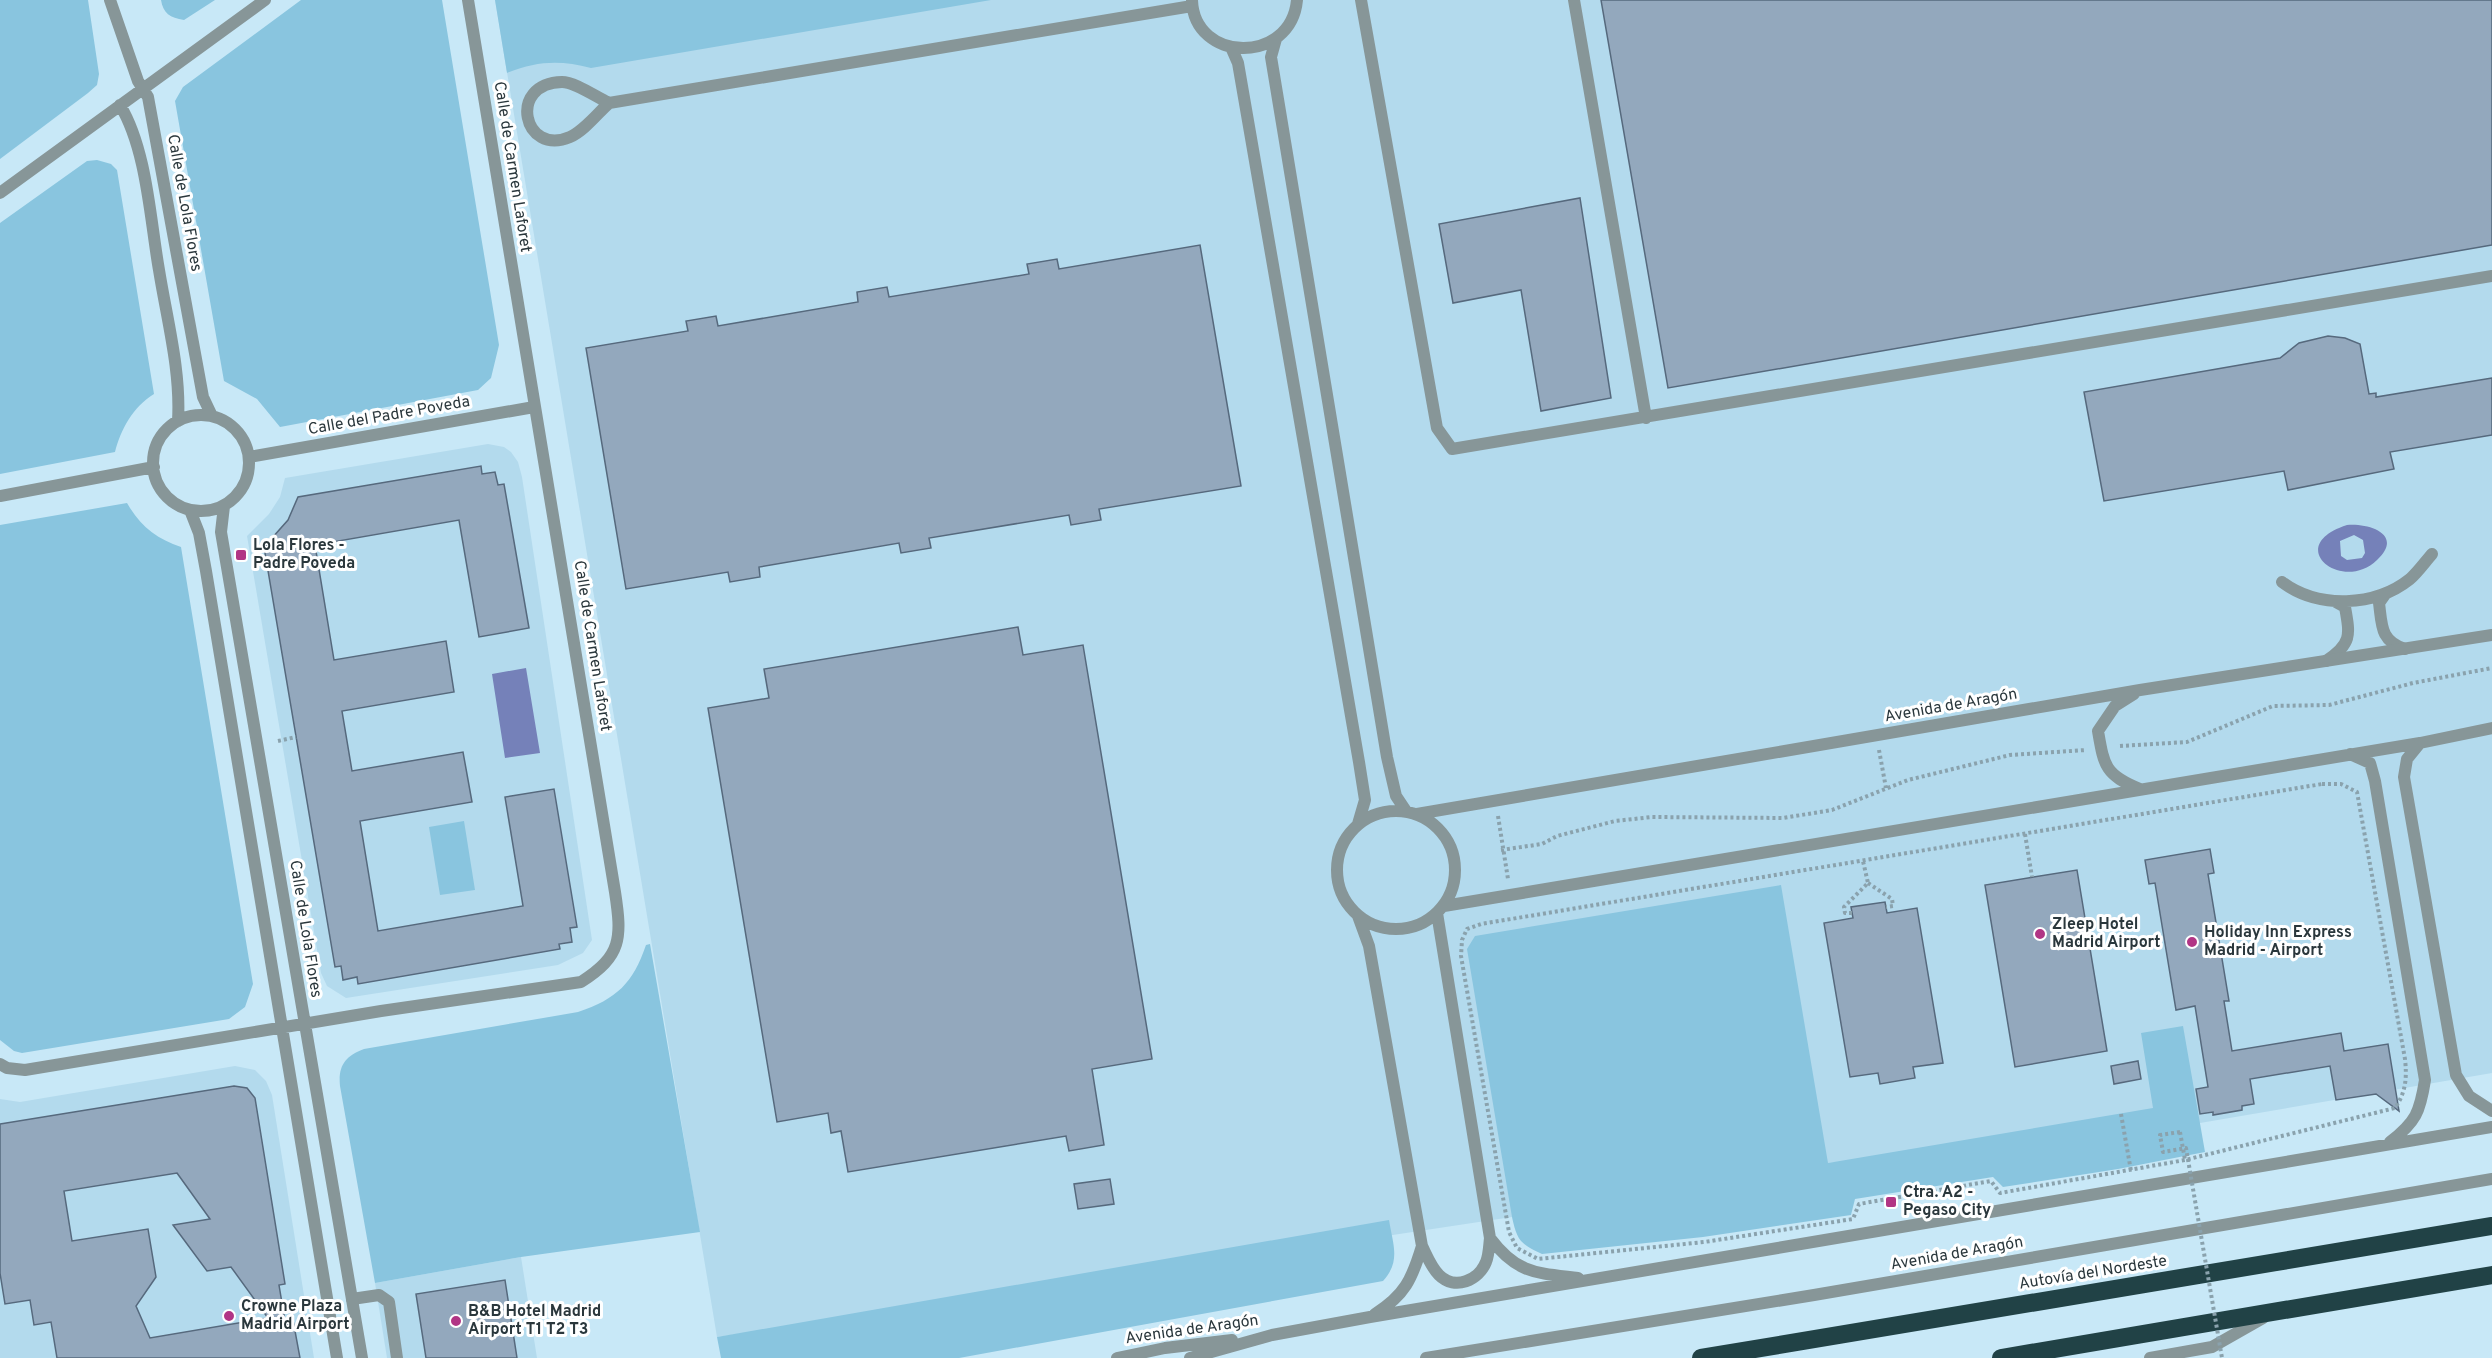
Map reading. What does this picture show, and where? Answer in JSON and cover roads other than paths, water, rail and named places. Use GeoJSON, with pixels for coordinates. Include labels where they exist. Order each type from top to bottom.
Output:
{"type":"FeatureCollection","features":[{"type":"Feature","properties":{"kind":"highway","name":"Autovía del Nordeste"},"geometry":{"type":"LineString","coordinates":[[1701,1358],[2492,1227]]}},
{"type":"Feature","properties":{"kind":"highway"},"geometry":{"type":"LineString","coordinates":[[2001,1358],[2492,1275]]}},
{"type":"Feature","properties":{"kind":"street","name":"Calle de Lola Flores"},"geometry":{"type":"LineString","coordinates":[[110,0],[138,81],[148,97],[203,397],[212,417]]}},
{"type":"Feature","properties":{"kind":"street"},"geometry":{"type":"LineString","coordinates":[[0,193],[265,0]]}},
{"type":"Feature","properties":{"kind":"street","name":"Calle de Carmen Laforet"},"geometry":{"type":"LineString","coordinates":[[0,1064],[7,1068],[25,1070],[304,1024],[581,982],[604,967],[616,948],[619,918],[617,900],[468,0]]}},
{"type":"Feature","properties":{"kind":"street"},"geometry":{"type":"LineString","coordinates":[[609,103],[564,82],[543,86],[530,98],[526,107],[526,117],[538,135],[551,141],[572,137],[609,103],[1192,3],[1205,32],[1231,47],[1247,49],[1262,46],[1276,39],[1288,26],[1297,0]]}},
{"type":"Feature","properties":{"kind":"street"},"geometry":{"type":"LineString","coordinates":[[1361,0],[1437,428],[1452,448],[1646,418],[2492,276]]}},
{"type":"Feature","properties":{"kind":"street"},"geometry":{"type":"LineString","coordinates":[[1574,0],[1646,418]]}},
{"type":"Feature","properties":{"kind":"street"},"geometry":{"type":"LineString","coordinates":[[1276,39],[1271,57],[1387,757],[1396,796],[1412,813],[1439,830],[1453,853],[1454,880],[1440,909],[1419,925],[1398,929],[1377,926],[1358,916]]}},
{"type":"Feature","properties":{"kind":"street"},"geometry":{"type":"LineString","coordinates":[[1231,47],[1238,63],[1357,751],[1365,800],[1358,824]]}},
{"type":"Feature","properties":{"kind":"street"},"geometry":{"type":"LineString","coordinates":[[120,105],[129,119],[138,149],[145,187],[178,386],[178,421]]}},
{"type":"Feature","properties":{"kind":"street","name":"Calle del Padre Poveda"},"geometry":{"type":"LineString","coordinates":[[249,457],[534,407]]}},
{"type":"Feature","properties":{"kind":"street"},"geometry":{"type":"LineString","coordinates":[[200,416],[212,417],[237,431],[245,443],[249,457],[249,469],[241,490],[224,506],[213,510],[190,510],[169,499],[161,490],[154,468],[154,454],[159,441],[178,421],[200,416]]}},
{"type":"Feature","properties":{"kind":"street"},"geometry":{"type":"LineString","coordinates":[[0,496],[154,468]]}},
{"type":"Feature","properties":{"kind":"street","name":"Calle de Lola Flores"},"geometry":{"type":"LineString","coordinates":[[224,506],[221,532],[362,1358]]}},
{"type":"Feature","properties":{"kind":"street"},"geometry":{"type":"LineString","coordinates":[[190,510],[199,533],[206,571],[280,1028],[337,1358]]}},
{"type":"Feature","properties":{"kind":"street"},"geometry":{"type":"LineString","coordinates":[[2282,582],[2296,592],[2336,602],[2386,593],[2411,578],[2432,554]]}},
{"type":"Feature","properties":{"kind":"street"},"geometry":{"type":"LineString","coordinates":[[2386,593],[2379,603],[2385,636],[2392,645],[2405,649]]}},
{"type":"Feature","properties":{"kind":"street"},"geometry":{"type":"LineString","coordinates":[[2325,662],[2347,643],[2349,634],[2345,607],[2336,602]]}},
{"type":"Feature","properties":{"kind":"street","name":"Avenida de Aragón"},"geometry":{"type":"LineString","coordinates":[[1412,813],[2140,690],[2492,635]]}},
{"type":"Feature","properties":{"kind":"street"},"geometry":{"type":"LineString","coordinates":[[2140,690],[2115,706],[2098,731],[2103,760],[2117,780],[2140,789]]}},
{"type":"Feature","properties":{"kind":"street"},"geometry":{"type":"LineString","coordinates":[[1440,909],[2420,743],[2492,728]]}},
{"type":"Feature","properties":{"kind":"street"},"geometry":{"type":"LineString","coordinates":[[2420,743],[2407,759],[2404,777],[2456,1075],[2469,1096],[2492,1111]]}},
{"type":"Feature","properties":{"kind":"street"},"geometry":{"type":"LineString","coordinates":[[2350,754],[2370,763],[2375,781],[2425,1080],[2421,1102],[2410,1126],[2387,1145]]}},
{"type":"Feature","properties":{"kind":"street"},"geometry":{"type":"LineString","coordinates":[[1412,813],[1389,811],[1358,824],[1347,837],[1339,853],[1336,870],[1339,887],[1347,903],[1358,916],[1369,946],[1422,1246],[1441,1277],[1452,1282],[1464,1283],[1479,1274],[1487,1261],[1490,1238],[1440,909]]}},
{"type":"Feature","properties":{"kind":"street"},"geometry":{"type":"LineString","coordinates":[[1190,1358],[1272,1335],[1370,1317],[2492,1127]]}},
{"type":"Feature","properties":{"kind":"street","name":"Avenida de Aragón"},"geometry":{"type":"LineString","coordinates":[[1426,1358],[1814,1295],[2492,1179]]}},
{"type":"Feature","properties":{"kind":"street"},"geometry":{"type":"LineString","coordinates":[[1490,1238],[1499,1250],[1527,1272],[1592,1280]]}},
{"type":"Feature","properties":{"kind":"street"},"geometry":{"type":"LineString","coordinates":[[1370,1317],[1394,1302],[1412,1278],[1422,1246]]}},
{"type":"Feature","properties":{"kind":"street"},"geometry":{"type":"LineString","coordinates":[[352,1299],[380,1295],[389,1302],[397,1358]]}},
{"type":"Feature","properties":{"kind":"street"},"geometry":{"type":"LineString","coordinates":[[2150,1358],[2212,1347],[2272,1312]]}},
{"type":"Feature","properties":{"kind":"street","name":"Avenida de Aragón"},"geometry":{"type":"LineString","coordinates":[[1117,1358],[1165,1348],[1272,1335]]}},
{"type":"Feature","properties":{"kind":"place","name":"Lola Flores - Padre Poveda"},"geometry":{"type":"Point","coordinates":[241,555]}},
{"type":"Feature","properties":{"kind":"place","name":"Zleep Hotel Madrid Airport"},"geometry":{"type":"Point","coordinates":[2040,934]}},
{"type":"Feature","properties":{"kind":"place","name":"Holiday Inn Express Madrid - Airport"},"geometry":{"type":"Point","coordinates":[2192,942]}},
{"type":"Feature","properties":{"kind":"place","name":"Ctra. A2 - Pegaso City"},"geometry":{"type":"Point","coordinates":[1891,1202]}},
{"type":"Feature","properties":{"kind":"place","name":"Crowne Plaza Madrid Airport"},"geometry":{"type":"Point","coordinates":[229,1316]}},
{"type":"Feature","properties":{"kind":"place","name":"B&B Hotel Madrid Airport T1 T2 T3"},"geometry":{"type":"Point","coordinates":[456,1321]}}]}
